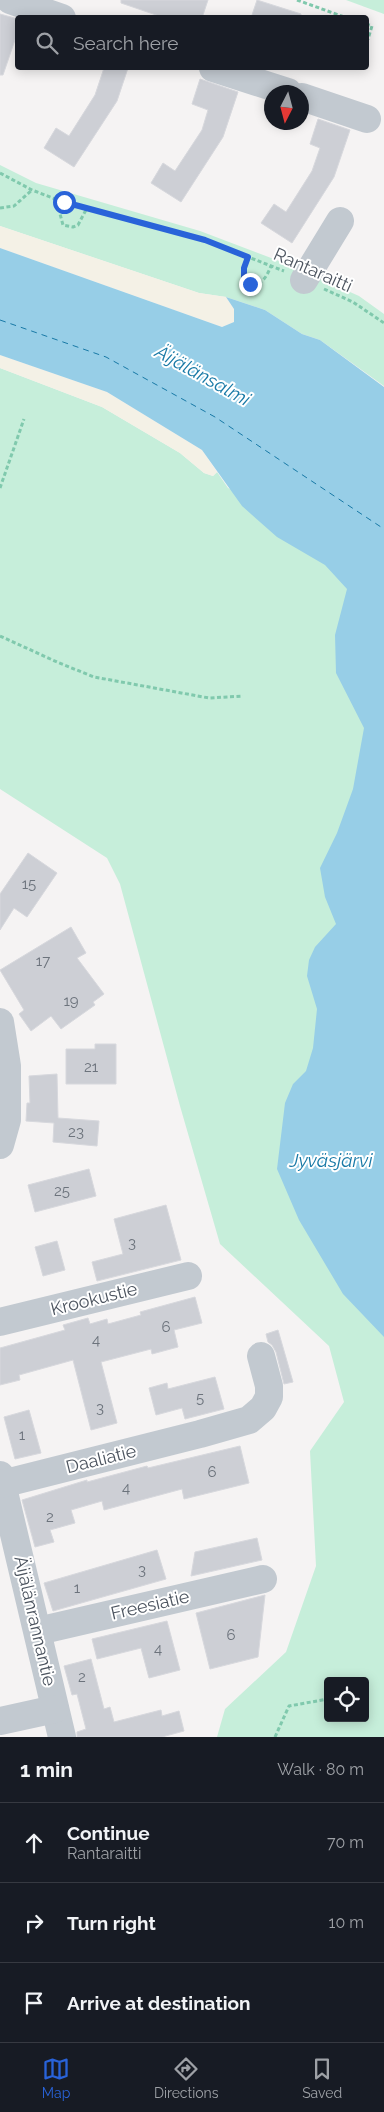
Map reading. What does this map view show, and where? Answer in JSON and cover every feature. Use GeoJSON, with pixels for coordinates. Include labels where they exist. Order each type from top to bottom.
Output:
{"type":"FeatureCollection","features":[{"type":"Feature","properties":{"kind":"street"},"geometry":{"type":"LineString","coordinates":[[10,0],[53,15]]}},
{"type":"Feature","properties":{"kind":"street"},"geometry":{"type":"LineString","coordinates":[[219,70],[266,85]]}},
{"type":"Feature","properties":{"kind":"street"},"geometry":{"type":"LineString","coordinates":[[309,99],[366,119]]}},
{"type":"Feature","properties":{"kind":"street"},"geometry":{"type":"LineString","coordinates":[[304,280],[340,221]]}},
{"type":"Feature","properties":{"kind":"street"},"geometry":{"type":"LineString","coordinates":[[0,1022],[7,1066],[8,1120],[0,1145]]}},
{"type":"Feature","properties":{"kind":"street","name":"Krookustie"},"geometry":{"type":"LineString","coordinates":[[0,1322],[188,1276]]}},
{"type":"Feature","properties":{"kind":"street","name":"Daaliatie"},"geometry":{"type":"LineString","coordinates":[[1,1479],[200,1434],[249,1420],[263,1408],[269,1397],[269,1386],[261,1356]]}},
{"type":"Feature","properties":{"kind":"street","name":"Äijälänrannantie"},"geometry":{"type":"LineString","coordinates":[[1,1479],[62,1737]]}},
{"type":"Feature","properties":{"kind":"street","name":"Freesiatie"},"geometry":{"type":"LineString","coordinates":[[38,1631],[262,1579]]}},
{"type":"Feature","properties":{"kind":"street"},"geometry":{"type":"LineString","coordinates":[[0,1721],[55,1709]]}},
{"type":"Feature","properties":{"kind":"path"},"geometry":{"type":"LineString","coordinates":[[297,0],[339,15]]}},
{"type":"Feature","properties":{"kind":"path"},"geometry":{"type":"LineString","coordinates":[[369,25],[372,26],[369,36]]}},
{"type":"Feature","properties":{"kind":"path","name":"Rantaraitti"},"geometry":{"type":"LineString","coordinates":[[0,174],[32,190],[64,202],[205,240],[271,266],[353,302],[384,324]]}},
{"type":"Feature","properties":{"kind":"path"},"geometry":{"type":"LineString","coordinates":[[0,208],[14,206],[32,190]]}},
{"type":"Feature","properties":{"kind":"path"},"geometry":{"type":"LineString","coordinates":[[64,202],[60,220],[62,225],[78,225],[83,220],[87,208]]}},
{"type":"Feature","properties":{"kind":"path"},"geometry":{"type":"LineString","coordinates":[[248,257],[244,279],[250,284],[260,283],[266,277],[271,266]]}},
{"type":"Feature","properties":{"kind":"path"},"geometry":{"type":"LineString","coordinates":[[0,488],[24,419]]}},
{"type":"Feature","properties":{"kind":"path"},"geometry":{"type":"LineString","coordinates":[[0,636],[94,677],[208,698],[243,696]]}},
{"type":"Feature","properties":{"kind":"path"},"geometry":{"type":"LineString","coordinates":[[275,1737],[289,1706],[324,1700]]}},
{"type":"Feature","properties":{"kind":"green space"},"geometry":{"type":"Polygon","coordinates":[[[346,0],[384,0],[384,14],[346,0]]]}},
{"type":"Feature","properties":{"kind":"green space"},"geometry":{"type":"Polygon","coordinates":[[[0,165],[36,183],[200,231],[287,264],[359,296],[384,314],[384,386],[320,340],[302,334],[265,310],[226,297],[199,293],[0,226],[0,165]]]}},
{"type":"Feature","properties":{"kind":"green space"},"geometry":{"type":"Polygon","coordinates":[[[0,368],[102,407],[180,453],[204,473],[213,476],[217,472],[228,488],[384,562],[384,1737],[217,1737],[225,1709],[286,1652],[316,1566],[310,1451],[344,1402],[329,1346],[220,1244],[180,1106],[120,884],[107,858],[0,789],[0,368]]]}},
{"type":"Feature","properties":{"kind":"sand"},"geometry":{"type":"Polygon","coordinates":[[[0,226],[199,293],[226,297],[234,309],[234,322],[222,327],[0,248],[0,226]]]}},
{"type":"Feature","properties":{"kind":"sand"},"geometry":{"type":"Polygon","coordinates":[[[0,355],[107,392],[202,450],[217,472],[213,476],[204,473],[180,453],[102,407],[0,368],[0,355]]]}},
{"type":"Feature","properties":{"kind":"water"},"geometry":{"type":"Polygon","coordinates":[[[0,248],[222,327],[234,322],[234,309],[226,297],[265,310],[302,334],[320,340],[384,387],[384,1337],[343,1294],[299,1220],[277,1169],[285,1103],[293,1084],[306,1071],[313,1048],[317,1009],[307,976],[309,960],[315,947],[336,924],[325,897],[320,868],[337,833],[353,789],[364,728],[336,673],[335,635],[347,589],[325,565],[277,537],[242,506],[202,450],[107,392],[0,355],[0,248]]]}},
{"type":"Feature","properties":{"kind":"building"},"geometry":{"type":"Polygon","coordinates":[[[121,0],[208,0],[203,15],[156,15],[121,3],[121,0]]]}},
{"type":"Feature","properties":{"kind":"building"},"geometry":{"type":"Polygon","coordinates":[[[257,0],[301,14],[301,15],[252,15],[257,0]]]}},
{"type":"Feature","properties":{"kind":"building"},"geometry":{"type":"Polygon","coordinates":[[[0,14],[15,18],[15,40],[3,75],[0,75],[0,14]]]}},
{"type":"Feature","properties":{"kind":"building"},"geometry":{"type":"Polygon","coordinates":[[[103,70],[127,70],[117,101],[74,167],[44,148],[56,128],[69,136],[95,95],[103,70]]]}},
{"type":"Feature","properties":{"kind":"building"},"geometry":{"type":"Polygon","coordinates":[[[200,79],[238,92],[223,137],[181,202],[151,183],[163,163],[175,171],[202,130],[208,110],[192,104],[200,79]]]}},
{"type":"Feature","properties":{"kind":"building"},"geometry":{"type":"Polygon","coordinates":[[[318,119],[350,130],[334,177],[292,243],[261,223],[274,204],[286,212],[312,171],[320,148],[310,144],[318,119]]]}},
{"type":"Feature","properties":{"kind":"building"},"geometry":{"type":"Polygon","coordinates":[[[28,853],[57,873],[27,917],[14,908],[0,930],[0,894],[28,853]]]}},
{"type":"Feature","properties":{"kind":"building"},"geometry":{"type":"Polygon","coordinates":[[[71,927],[86,953],[77,958],[104,994],[93,1002],[95,1005],[61,1029],[51,1016],[31,1031],[19,1014],[24,1010],[0,970],[71,927]]]}},
{"type":"Feature","properties":{"kind":"building"},"geometry":{"type":"Polygon","coordinates":[[[95,1044],[116,1044],[116,1084],[66,1084],[66,1049],[95,1049],[95,1044]]]}},
{"type":"Feature","properties":{"kind":"building"},"geometry":{"type":"Polygon","coordinates":[[[57,1074],[58,1118],[99,1121],[97,1146],[53,1142],[54,1123],[26,1121],[27,1103],[30,1103],[29,1076],[57,1074]]]}},
{"type":"Feature","properties":{"kind":"building"},"geometry":{"type":"Polygon","coordinates":[[[89,1169],[96,1196],[35,1212],[28,1185],[89,1169]]]}},
{"type":"Feature","properties":{"kind":"building"},"geometry":{"type":"Polygon","coordinates":[[[166,1205],[181,1260],[97,1281],[92,1262],[123,1254],[114,1219],[166,1205]]]}},
{"type":"Feature","properties":{"kind":"building"},"geometry":{"type":"Polygon","coordinates":[[[57,1241],[65,1270],[43,1276],[35,1247],[57,1241]]]}},
{"type":"Feature","properties":{"kind":"building"},"geometry":{"type":"Polygon","coordinates":[[[195,1297],[202,1323],[174,1330],[178,1347],[152,1354],[151,1349],[101,1362],[117,1423],[91,1430],[73,1360],[19,1375],[20,1380],[0,1385],[0,1348],[65,1330],[63,1325],[88,1318],[90,1324],[107,1319],[108,1324],[141,1315],[140,1312],[195,1297]]]}},
{"type":"Feature","properties":{"kind":"building"},"geometry":{"type":"Polygon","coordinates":[[[278,1330],[293,1382],[284,1384],[276,1352],[268,1342],[266,1334],[278,1330]]]}},
{"type":"Feature","properties":{"kind":"building"},"geometry":{"type":"Polygon","coordinates":[[[215,1377],[224,1409],[185,1419],[182,1408],[156,1415],[149,1388],[167,1383],[168,1389],[215,1377]]]}},
{"type":"Feature","properties":{"kind":"building"},"geometry":{"type":"Polygon","coordinates":[[[29,1410],[41,1453],[15,1459],[4,1417],[29,1410]]]}},
{"type":"Feature","properties":{"kind":"building"},"geometry":{"type":"Polygon","coordinates":[[[240,1446],[249,1483],[184,1499],[182,1489],[104,1510],[102,1501],[71,1510],[75,1523],[50,1530],[54,1542],[35,1547],[22,1500],[87,1480],[87,1482],[147,1466],[148,1468],[240,1446]]]}},
{"type":"Feature","properties":{"kind":"building"},"geometry":{"type":"Polygon","coordinates":[[[257,1538],[262,1560],[191,1576],[195,1552],[257,1538]]]}},
{"type":"Feature","properties":{"kind":"building"},"geometry":{"type":"Polygon","coordinates":[[[157,1550],[166,1579],[53,1611],[44,1583],[157,1550]]]}},
{"type":"Feature","properties":{"kind":"building"},"geometry":{"type":"Polygon","coordinates":[[[265,1595],[258,1657],[210,1669],[196,1613],[265,1595]]]}},
{"type":"Feature","properties":{"kind":"building"},"geometry":{"type":"Polygon","coordinates":[[[167,1621],[180,1670],[149,1678],[141,1648],[97,1659],[92,1639],[167,1621]]]}},
{"type":"Feature","properties":{"kind":"building"},"geometry":{"type":"Polygon","coordinates":[[[91,1659],[104,1709],[110,1707],[114,1722],[161,1710],[162,1716],[179,1711],[184,1731],[162,1737],[77,1737],[77,1732],[86,1729],[77,1694],[72,1695],[64,1666],[91,1659]]]}},
{"type":"Feature","properties":{"kind":"ferry route"},"geometry":{"type":"LineString","coordinates":[[0,320],[106,357],[215,417],[384,529]]}},
{"type":"Feature","properties":{"kind":"route"},"geometry":{"type":"LineString","coordinates":[[64,202],[205,240],[248,257],[244,268],[244,279],[250,284]]}},
{"type":"Feature","properties":{"kind":"water label","name":"Äijälänsalmi"},"geometry":{"type":"Point","coordinates":[203,375]}},
{"type":"Feature","properties":{"kind":"water label","name":"Jyväsjärvi"},"geometry":{"type":"Point","coordinates":[331,1160]}}]}
